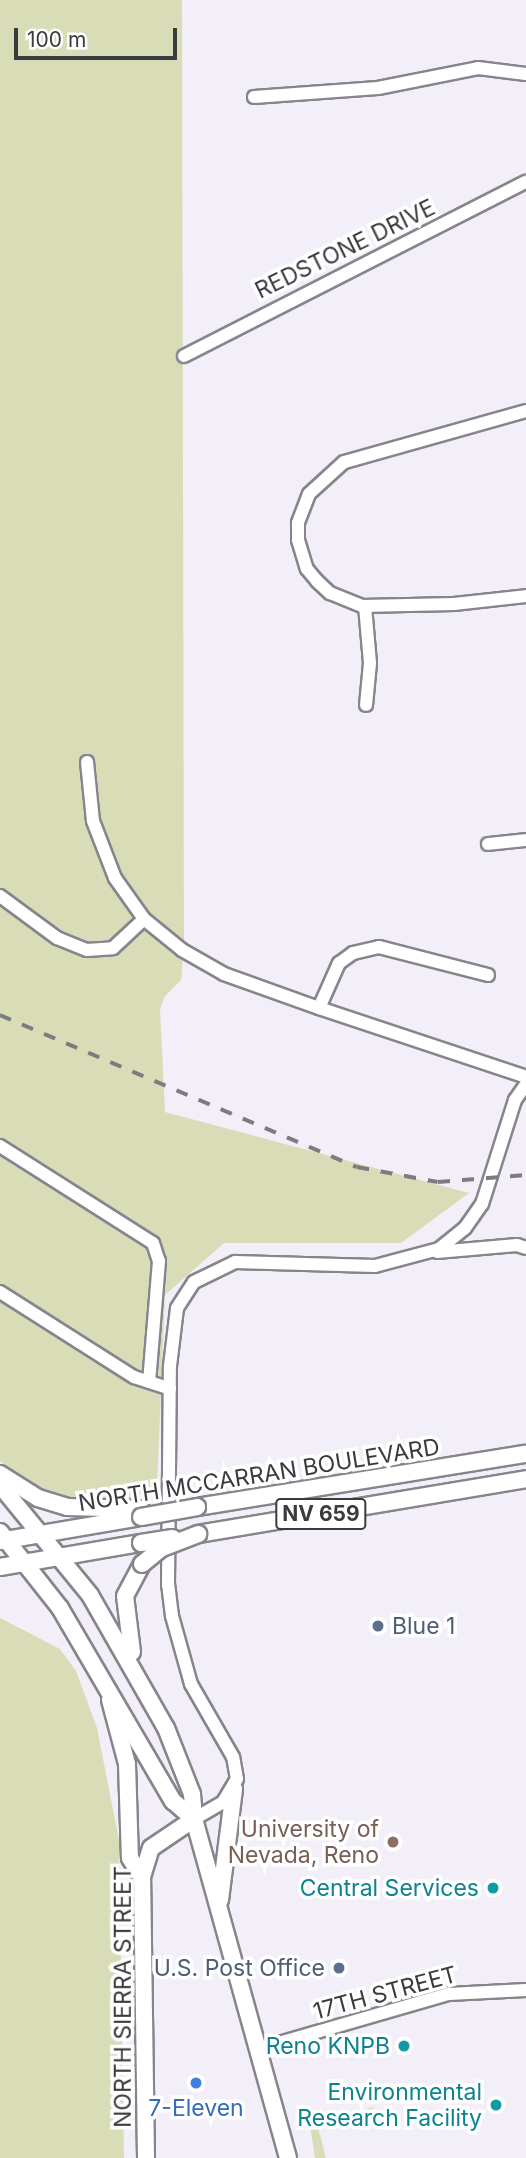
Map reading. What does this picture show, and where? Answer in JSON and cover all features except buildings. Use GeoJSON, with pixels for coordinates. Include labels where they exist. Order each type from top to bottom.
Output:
{"type":"FeatureCollection","features":[{"type":"Feature","properties":{"kind":"main road","name":"NORTH MCCARRAN BOULEVARD"},"geometry":{"type":"LineString","coordinates":[[2,1537],[43,1534],[141,1513],[197,1507],[526,1454]]}},
{"type":"Feature","properties":{"kind":"main road"},"geometry":{"type":"LineString","coordinates":[[0,1474],[38,1498],[67,1507],[141,1513]]}},
{"type":"Feature","properties":{"kind":"main road","name":"NORTH MCCARRAN BOULEVARD"},"geometry":{"type":"LineString","coordinates":[[0,1567],[526,1479]]}},
{"type":"Feature","properties":{"kind":"main road"},"geometry":{"type":"LineString","coordinates":[[0,1485],[63,1557],[136,1668],[189,1784],[194,1819],[288,2158]]}},
{"type":"Feature","properties":{"kind":"main road"},"geometry":{"type":"LineString","coordinates":[[136,1668],[124,1609],[129,1584],[142,1564],[163,1548],[198,1534]]}},
{"type":"Feature","properties":{"kind":"main road"},"geometry":{"type":"LineString","coordinates":[[2,1537],[26,1563],[104,1678],[173,1801],[194,1819]]}},
{"type":"Feature","properties":{"kind":"main road"},"geometry":{"type":"LineString","coordinates":[[104,1678],[127,1764],[130,1858],[142,1877]]}},
{"type":"Feature","properties":{"kind":"main road"},"geometry":{"type":"LineString","coordinates":[[219,1906],[234,1789]]}},
{"type":"Feature","properties":{"kind":"main road","name":"NORTH SIERRA STREET"},"geometry":{"type":"LineString","coordinates":[[146,2158],[142,1877],[151,1847],[194,1819]]}},
{"type":"Feature","properties":{"kind":"street"},"geometry":{"type":"LineString","coordinates":[[254,97],[378,88],[478,68],[526,74]]}},
{"type":"Feature","properties":{"kind":"street","name":"REDSTONE DRIVE"},"geometry":{"type":"LineString","coordinates":[[184,356],[526,182]]}},
{"type":"Feature","properties":{"kind":"street"},"geometry":{"type":"LineString","coordinates":[[526,411],[363,454],[344,462],[315,484],[298,523],[301,555],[307,569],[330,593],[365,606],[454,604],[526,596]]}},
{"type":"Feature","properties":{"kind":"street"},"geometry":{"type":"LineString","coordinates":[[365,606],[370,663],[366,705]]}},
{"type":"Feature","properties":{"kind":"street"},"geometry":{"type":"LineString","coordinates":[[87,762],[93,821],[115,878],[144,919],[182,950],[224,974],[526,1077]]}},
{"type":"Feature","properties":{"kind":"street"},"geometry":{"type":"LineString","coordinates":[[488,844],[526,840]]}},
{"type":"Feature","properties":{"kind":"street"},"geometry":{"type":"LineString","coordinates":[[0,896],[57,938],[87,950],[113,948],[144,919]]}},
{"type":"Feature","properties":{"kind":"street"},"geometry":{"type":"LineString","coordinates":[[319,1008],[338,963],[353,953],[379,947],[488,975]]}},
{"type":"Feature","properties":{"kind":"street"},"geometry":{"type":"LineString","coordinates":[[430,1253],[457,1235],[482,1205],[515,1100],[526,1083]]}},
{"type":"Feature","properties":{"kind":"street"},"geometry":{"type":"LineString","coordinates":[[0,1146],[153,1243],[159,1270],[149,1382]]}},
{"type":"Feature","properties":{"kind":"street"},"geometry":{"type":"LineString","coordinates":[[194,1819],[223,1802],[234,1789],[233,1757],[197,1697],[172,1616],[170,1389],[173,1320],[184,1294],[207,1272],[253,1261],[375,1266],[430,1253],[517,1245],[526,1248]]}},
{"type":"Feature","properties":{"kind":"street"},"geometry":{"type":"LineString","coordinates":[[0,1292],[134,1377],[170,1389]]}},
{"type":"Feature","properties":{"kind":"street","name":"17TH STREET"},"geometry":{"type":"LineString","coordinates":[[258,2049],[449,1994],[526,1990]]}},
{"type":"Feature","properties":{"kind":"green space"},"geometry":{"type":"Polygon","coordinates":[[[0,0],[182,0],[184,944],[181,980],[165,996],[160,1009],[165,1112],[469,1193],[401,1243],[224,1243],[165,1295],[157,1489],[116,1503],[74,1501],[51,1495],[23,1482],[0,1461],[0,0]]]}},
{"type":"Feature","properties":{"kind":"green space"},"geometry":{"type":"Polygon","coordinates":[[[0,1618],[60,1649],[76,1671],[97,1728],[119,1840],[124,2158],[0,2158],[0,1618]]]}},
{"type":"Feature","properties":{"kind":"green space"},"geometry":{"type":"Polygon","coordinates":[[[374,2107],[371,2113],[318,2127],[326,2158],[315,2158],[310,2125],[374,2107]]]}},
{"type":"Feature","properties":{"kind":"railway"},"geometry":{"type":"LineString","coordinates":[[0,1015],[357,1167],[438,1182],[526,1175]]}},
{"type":"Feature","properties":{"kind":"place","name":"Blue 1"},"geometry":{"type":"Point","coordinates":[378,1626]}},
{"type":"Feature","properties":{"kind":"place","name":"University of Nevada, Reno"},"geometry":{"type":"Point","coordinates":[393,1842]}},
{"type":"Feature","properties":{"kind":"place","name":"Central Services"},"geometry":{"type":"Point","coordinates":[493,1888]}},
{"type":"Feature","properties":{"kind":"place","name":"U.S. Post Office"},"geometry":{"type":"Point","coordinates":[339,1968]}},
{"type":"Feature","properties":{"kind":"place","name":"Reno KNPB"},"geometry":{"type":"Point","coordinates":[404,2046]}},
{"type":"Feature","properties":{"kind":"place","name":"7-Eleven"},"geometry":{"type":"Point","coordinates":[196,2083]}},
{"type":"Feature","properties":{"kind":"place","name":"Environmental Research Facility"},"geometry":{"type":"Point","coordinates":[496,2105]}}]}
